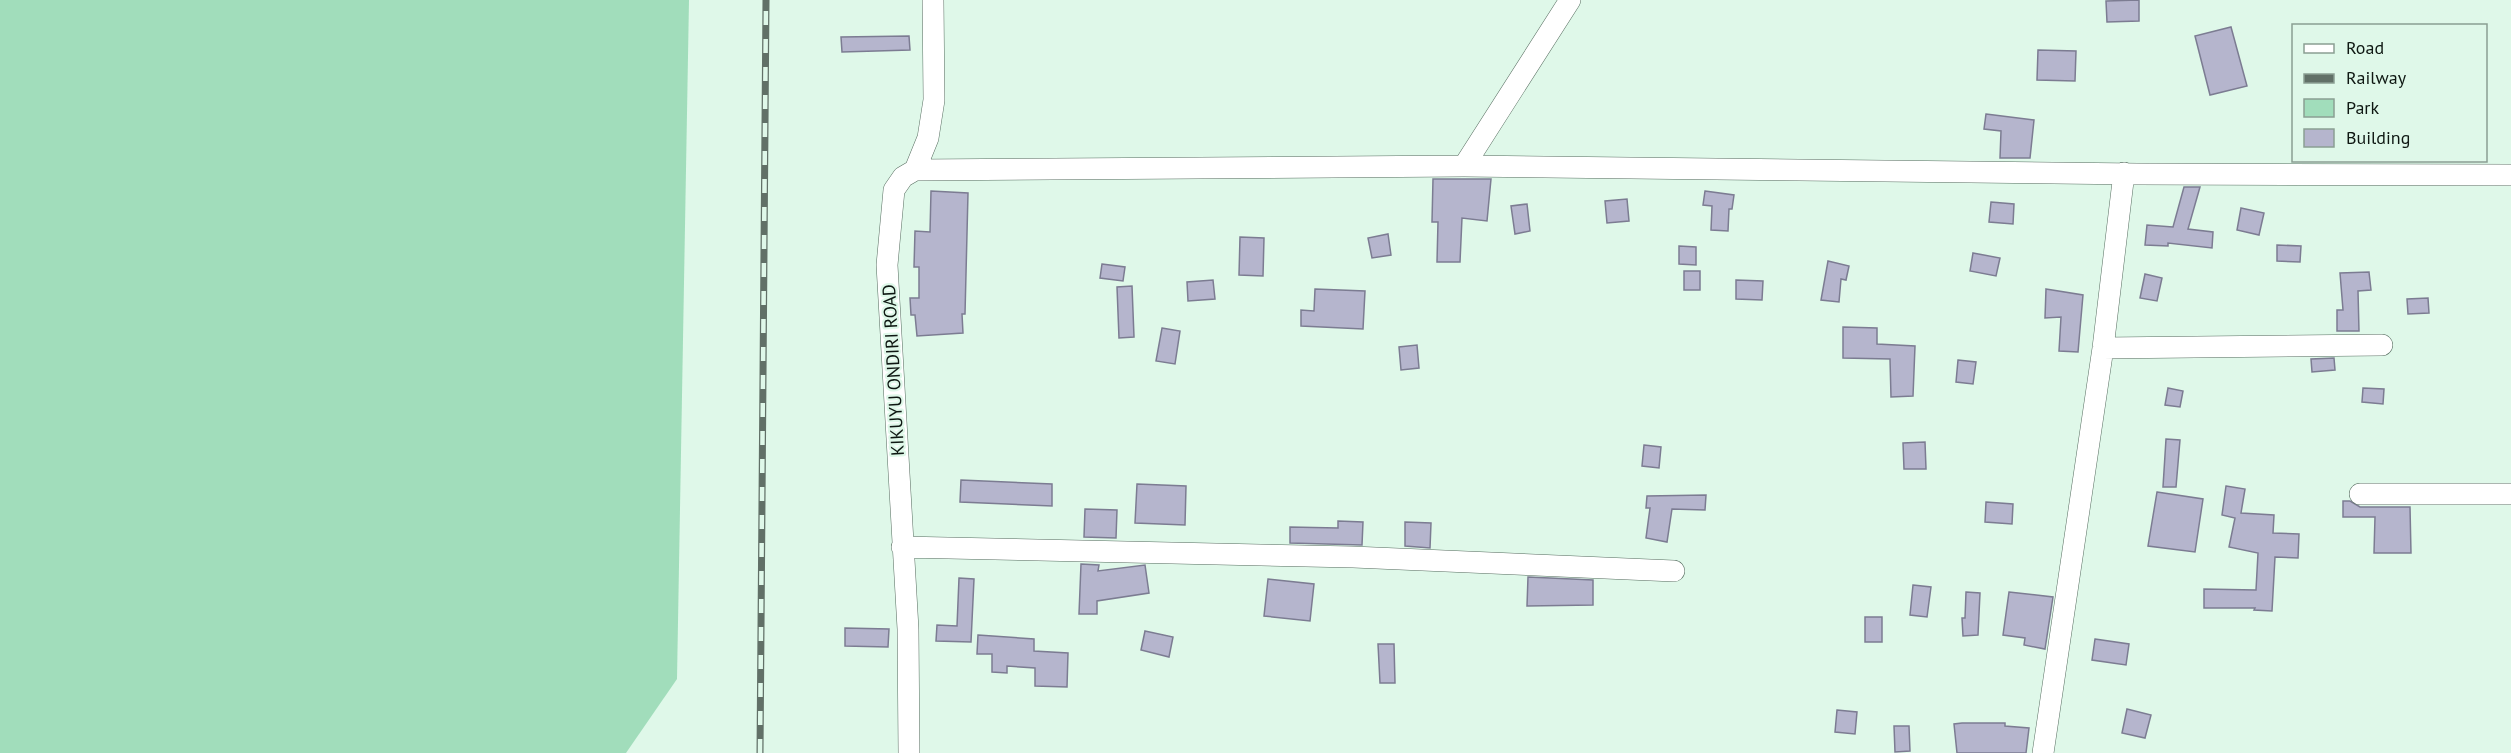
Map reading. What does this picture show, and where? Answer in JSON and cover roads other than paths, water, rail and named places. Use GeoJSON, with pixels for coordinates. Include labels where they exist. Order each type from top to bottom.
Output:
{"type":"FeatureCollection","features":[{"type":"Feature","properties":{"kind":"street","name":"KIKUYU ONDIRI ROAD"},"geometry":{"type":"LineString","coordinates":[[909,753],[908,629],[887,265],[894,190],[903,177],[915,170],[928,138],[934,100],[933,0]]}},
{"type":"Feature","properties":{"kind":"street"},"geometry":{"type":"LineString","coordinates":[[1464,166],[1570,0]]}},
{"type":"Feature","properties":{"kind":"street"},"geometry":{"type":"LineString","coordinates":[[915,170],[1464,166],[2124,174],[2511,175]]}},
{"type":"Feature","properties":{"kind":"street"},"geometry":{"type":"LineString","coordinates":[[2043,753],[2103,348],[2124,174]]}},
{"type":"Feature","properties":{"kind":"street"},"geometry":{"type":"LineString","coordinates":[[2103,348],[2382,345]]}},
{"type":"Feature","properties":{"kind":"street"},"geometry":{"type":"LineString","coordinates":[[2360,494],[2511,494]]}},
{"type":"Feature","properties":{"kind":"street"},"geometry":{"type":"LineString","coordinates":[[902,547],[1353,557],[1674,571]]}},
{"type":"Feature","properties":{"kind":"railway"},"geometry":{"type":"LineString","coordinates":[[760,753],[766,0]]}}]}
